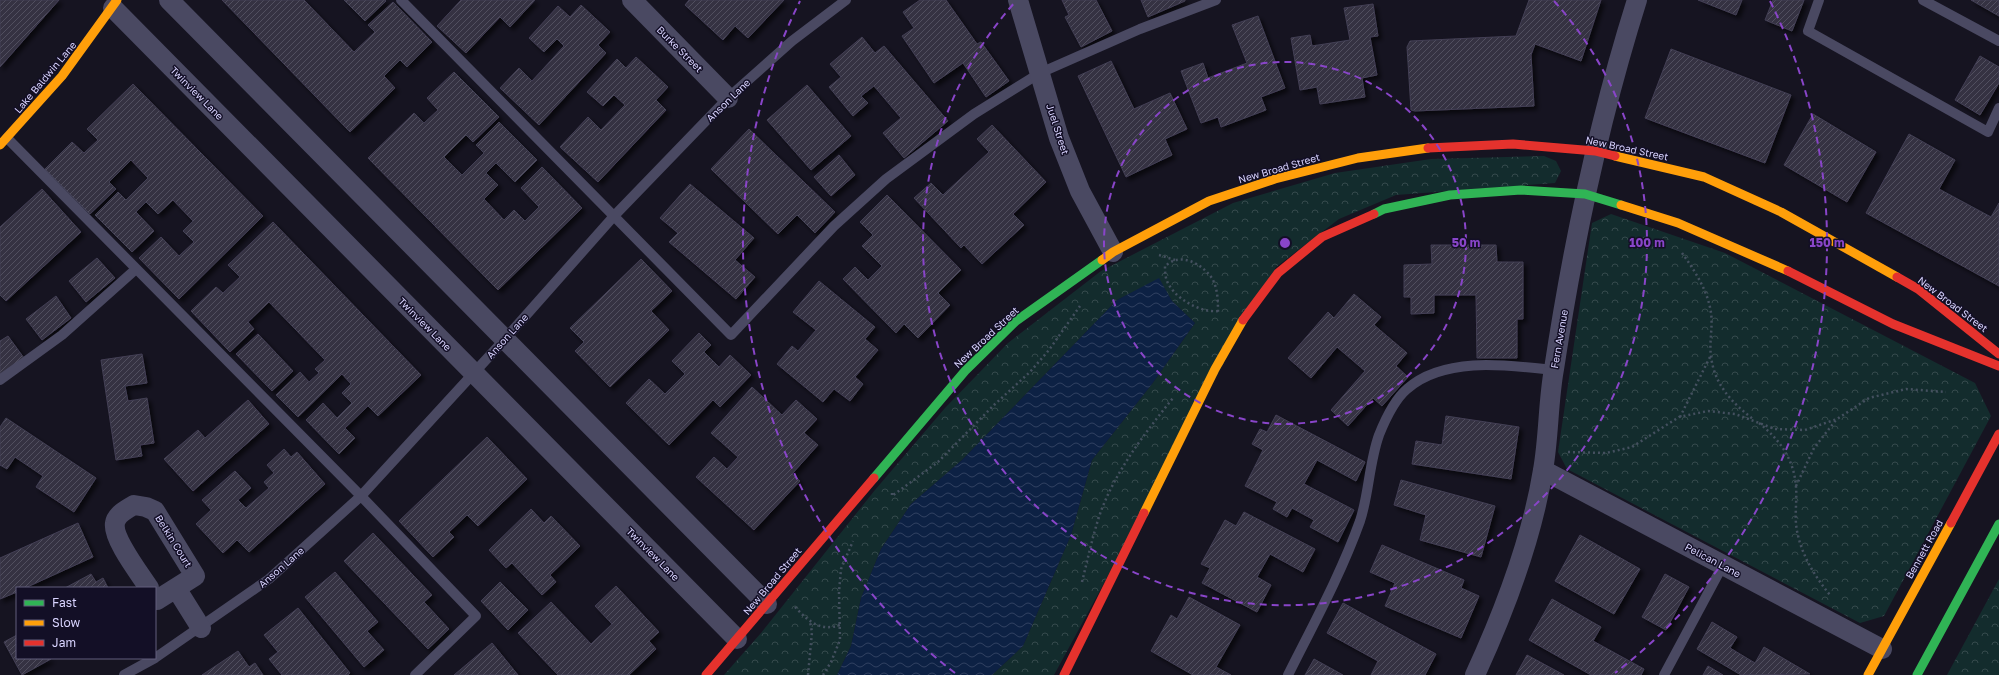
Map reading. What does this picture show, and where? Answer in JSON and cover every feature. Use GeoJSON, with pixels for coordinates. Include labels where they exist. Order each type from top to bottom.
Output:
{"type":"FeatureCollection","features":[{"type":"Feature","properties":{"kind":"street"},"geometry":{"type":"LineString","coordinates":[[169,0],[767,604]]}},
{"type":"Feature","properties":{"kind":"street","name":"Burke Street"},"geometry":{"type":"LineString","coordinates":[[632,0],[728,98]]}},
{"type":"Feature","properties":{"kind":"street","name":"Juel Street"},"geometry":{"type":"LineString","coordinates":[[1018,0],[1059,138],[1080,191],[1113,252]]}},
{"type":"Feature","properties":{"kind":"street","name":"Fern Avenue"},"geometry":{"type":"LineString","coordinates":[[1474,675],[1494,634],[1524,548],[1543,470],[1553,370],[1585,194],[1595,151],[1637,0]]}},
{"type":"Feature","properties":{"kind":"street","name":"Lake Baldwin Lane"},"geometry":{"type":"LineString","coordinates":[[4,141],[62,76],[115,4]]}},
{"type":"Feature","properties":{"kind":"street","name":"Twinview Lane"},"geometry":{"type":"LineString","coordinates":[[115,4],[473,373],[737,639]]}},
{"type":"Feature","properties":{"kind":"street","name":"New Broad Street"},"geometry":{"type":"LineString","coordinates":[[706,675],[965,371],[1016,321],[1113,252],[1209,201],[1276,179],[1358,158],[1438,146],[1513,144],[1595,151],[1704,177],[1781,212],[1918,289],[1999,354]]}},
{"type":"Feature","properties":{"kind":"street"},"geometry":{"type":"LineString","coordinates":[[1064,675],[1215,369],[1245,316],[1278,274],[1322,237],[1384,209],[1450,195],[1522,190],[1585,194],[1678,223],[1775,264],[1893,324],[1999,366]]}},
{"type":"Feature","properties":{"kind":"street","name":"Bennett Road"},"geometry":{"type":"LineString","coordinates":[[1868,675],[1999,434]]}},
{"type":"Feature","properties":{"kind":"street","name":"Pelican Lane"},"geometry":{"type":"LineString","coordinates":[[1543,470],[1882,649]]}},
{"type":"Feature","properties":{"kind":"street","name":"Belkin Court"},"geometry":{"type":"LineString","coordinates":[[148,587],[115,534],[114,522],[122,512],[134,505],[146,507],[155,511],[196,576],[157,600],[156,599]]}},
{"type":"Feature","properties":{"kind":"street"},"geometry":{"type":"LineString","coordinates":[[1917,675],[1999,524]]}},
{"type":"Feature","properties":{"kind":"street"},"geometry":{"type":"LineString","coordinates":[[176,588],[201,628]]}},
{"type":"Feature","properties":{"kind":"lane"},"geometry":{"type":"LineString","coordinates":[[402,0],[731,335],[834,226],[886,179],[974,114],[1040,73],[1140,29],[1216,0]]}},
{"type":"Feature","properties":{"kind":"lane","name":"Anson Lane"},"geometry":{"type":"LineString","coordinates":[[156,657],[201,628],[269,579],[361,496],[505,339],[614,216],[728,98],[792,41],[846,0]]}},
{"type":"Feature","properties":{"kind":"lane"},"geometry":{"type":"LineString","coordinates":[[1819,0],[1808,31],[1988,132],[1999,108]]}},
{"type":"Feature","properties":{"kind":"lane"},"geometry":{"type":"LineString","coordinates":[[1922,0],[1999,42]]}},
{"type":"Feature","properties":{"kind":"lane"},"geometry":{"type":"LineString","coordinates":[[4,141],[136,268],[361,496],[476,616],[415,675]]}},
{"type":"Feature","properties":{"kind":"lane"},"geometry":{"type":"LineString","coordinates":[[0,380],[62,335],[136,268]]}},
{"type":"Feature","properties":{"kind":"lane"},"geometry":{"type":"LineString","coordinates":[[1288,675],[1351,546],[1361,519],[1379,437],[1390,411],[1407,389],[1431,374],[1464,366],[1497,364],[1553,370]]}},
{"type":"Feature","properties":{"kind":"lane"},"geometry":{"type":"LineString","coordinates":[[1664,675],[1724,565]]}},
{"type":"Feature","properties":{"kind":"lane","name":"Anson Lane"},"geometry":{"type":"LineString","coordinates":[[124,675],[153,659]]}},
{"type":"Feature","properties":{"kind":"path"},"geometry":{"type":"LineString","coordinates":[[1682,253],[1696,273],[1711,312],[1711,355],[1716,376],[1725,393],[1736,407],[1773,435],[1784,448],[1791,462],[1796,486],[1796,524],[1800,542],[1817,579],[1833,598]]}},
{"type":"Feature","properties":{"kind":"path"},"geometry":{"type":"LineString","coordinates":[[1154,256],[1160,255],[1175,260],[1190,261],[1203,268],[1213,280],[1217,298],[1218,316]]}},
{"type":"Feature","properties":{"kind":"path"},"geometry":{"type":"LineString","coordinates":[[1175,260],[1165,266],[1166,279],[1173,290],[1196,309],[1208,312],[1218,311]]}},
{"type":"Feature","properties":{"kind":"path"},"geometry":{"type":"LineString","coordinates":[[886,500],[938,462],[994,405],[1030,372],[1049,350],[1083,302]]}},
{"type":"Feature","properties":{"kind":"path"},"geometry":{"type":"LineString","coordinates":[[1680,417],[1711,355]]}},
{"type":"Feature","properties":{"kind":"path"},"geometry":{"type":"LineString","coordinates":[[1568,452],[1606,453],[1632,447],[1680,417],[1708,411],[1735,414],[1775,429],[1806,430],[1837,419],[1869,398],[1906,389],[1946,392]]}},
{"type":"Feature","properties":{"kind":"path"},"geometry":{"type":"LineString","coordinates":[[1082,584],[1094,533],[1102,510],[1115,482],[1146,432],[1175,395]]}},
{"type":"Feature","properties":{"kind":"path"},"geometry":{"type":"LineString","coordinates":[[1796,486],[1814,448],[1825,432],[1837,419]]}},
{"type":"Feature","properties":{"kind":"path"},"geometry":{"type":"LineString","coordinates":[[892,496],[893,489]]}},
{"type":"Feature","properties":{"kind":"path"},"geometry":{"type":"LineString","coordinates":[[823,675],[831,662],[840,640],[839,592],[841,569],[854,537]]}},
{"type":"Feature","properties":{"kind":"path"},"geometry":{"type":"LineString","coordinates":[[793,605],[810,621],[820,627],[831,628],[840,625]]}},
{"type":"Feature","properties":{"kind":"path"},"geometry":{"type":"LineString","coordinates":[[808,675],[812,632],[810,621]]}},
{"type":"Feature","properties":{"kind":"green space"},"geometry":{"type":"Polygon","coordinates":[[[1544,156],[1556,161],[1561,171],[1555,183],[1396,195],[1339,219],[1276,267],[1054,675],[992,675],[1023,646],[1071,535],[1092,460],[1152,384],[1195,323],[1172,301],[1159,279],[1117,300],[962,460],[911,504],[881,549],[861,598],[851,646],[837,675],[724,675],[761,633],[875,490],[945,408],[1008,343],[1101,271],[1233,203],[1335,173],[1431,159],[1544,156]]]}},
{"type":"Feature","properties":{"kind":"green space"},"geometry":{"type":"Polygon","coordinates":[[[1611,214],[1725,253],[1975,383],[1991,416],[1884,616],[1860,623],[1567,469],[1558,452],[1592,223],[1611,214]]]}},
{"type":"Feature","properties":{"kind":"green space"},"geometry":{"type":"Polygon","coordinates":[[[1999,579],[1999,675],[1947,675],[1999,579]]]}},
{"type":"Feature","properties":{"kind":"water"},"geometry":{"type":"Polygon","coordinates":[[[1159,278],[1172,301],[1195,323],[1152,384],[1092,460],[1071,535],[1023,646],[992,675],[837,675],[851,646],[861,598],[881,549],[911,504],[962,460],[1117,300],[1159,278]]]}},
{"type":"Feature","properties":{"kind":"building"},"geometry":{"type":"Polygon","coordinates":[[[0,0],[59,0],[0,67],[0,0]]]}},
{"type":"Feature","properties":{"kind":"building"},"geometry":{"type":"Polygon","coordinates":[[[222,0],[304,0],[354,52],[375,32],[368,25],[393,2],[432,42],[407,67],[400,60],[384,76],[395,88],[350,132],[222,0]]]}},
{"type":"Feature","properties":{"kind":"building"},"geometry":{"type":"Polygon","coordinates":[[[344,0],[385,0],[386,1],[365,21],[344,0]]]}},
{"type":"Feature","properties":{"kind":"building"},"geometry":{"type":"Polygon","coordinates":[[[461,0],[535,0],[510,27],[500,17],[466,53],[437,26],[461,0]]]}},
{"type":"Feature","properties":{"kind":"building"},"geometry":{"type":"Polygon","coordinates":[[[689,0],[784,0],[748,38],[735,26],[723,40],[685,5],[689,0]]]}},
{"type":"Feature","properties":{"kind":"building"},"geometry":{"type":"Polygon","coordinates":[[[920,0],[946,0],[977,44],[981,42],[1009,81],[986,97],[963,63],[934,83],[902,36],[914,28],[903,12],[920,0]]]}},
{"type":"Feature","properties":{"kind":"building"},"geometry":{"type":"Polygon","coordinates":[[[1062,0],[1096,0],[1112,31],[1081,47],[1065,17],[1069,15],[1062,0]]]}},
{"type":"Feature","properties":{"kind":"building"},"geometry":{"type":"Polygon","coordinates":[[[1141,0],[1185,0],[1185,1],[1148,17],[1141,0]]]}},
{"type":"Feature","properties":{"kind":"building"},"geometry":{"type":"Polygon","coordinates":[[[1529,0],[1601,0],[1581,61],[1535,44],[1531,55],[1534,106],[1411,110],[1407,47],[1410,41],[1516,36],[1529,0]]]}},
{"type":"Feature","properties":{"kind":"building"},"geometry":{"type":"Polygon","coordinates":[[[1698,0],[1742,0],[1736,15],[1698,0]]]}},
{"type":"Feature","properties":{"kind":"building"},"geometry":{"type":"Polygon","coordinates":[[[1773,0],[1804,0],[1792,31],[1765,20],[1773,0]]]}},
{"type":"Feature","properties":{"kind":"building"},"geometry":{"type":"Polygon","coordinates":[[[1971,0],[1999,0],[1999,16],[1971,0]]]}},
{"type":"Feature","properties":{"kind":"building"},"geometry":{"type":"Polygon","coordinates":[[[1373,4],[1378,36],[1370,37],[1377,75],[1362,78],[1365,97],[1320,104],[1317,87],[1300,90],[1291,38],[1310,35],[1312,46],[1350,40],[1344,8],[1373,4]]]}},
{"type":"Feature","properties":{"kind":"building"},"geometry":{"type":"Polygon","coordinates":[[[581,5],[610,32],[598,45],[606,53],[539,125],[500,88],[519,68],[532,81],[564,46],[557,39],[544,52],[529,38],[558,6],[570,17],[581,5]]]}},
{"type":"Feature","properties":{"kind":"building"},"geometry":{"type":"Polygon","coordinates":[[[1258,16],[1285,88],[1261,97],[1266,110],[1221,127],[1218,117],[1201,123],[1181,71],[1203,63],[1208,78],[1247,63],[1232,25],[1258,16]]]}},
{"type":"Feature","properties":{"kind":"building"},"geometry":{"type":"Polygon","coordinates":[[[862,37],[875,53],[884,46],[948,121],[904,158],[883,133],[901,118],[874,86],[861,96],[868,103],[853,116],[829,87],[841,77],[830,64],[862,37]]]}},
{"type":"Feature","properties":{"kind":"building"},"geometry":{"type":"Polygon","coordinates":[[[1671,49],[1791,95],[1765,163],[1645,118],[1671,49]]]}},
{"type":"Feature","properties":{"kind":"building"},"geometry":{"type":"Polygon","coordinates":[[[1980,56],[1999,67],[1999,83],[1980,115],[1955,100],[1980,56]]]}},
{"type":"Feature","properties":{"kind":"building"},"geometry":{"type":"Polygon","coordinates":[[[636,57],[668,87],[656,100],[666,110],[598,182],[560,147],[588,117],[601,130],[625,105],[614,95],[603,106],[587,92],[617,59],[626,68],[636,57]]]}},
{"type":"Feature","properties":{"kind":"building"},"geometry":{"type":"Polygon","coordinates":[[[1111,61],[1134,109],[1170,93],[1187,129],[1165,139],[1172,155],[1126,177],[1078,76],[1111,61]]]}},
{"type":"Feature","properties":{"kind":"building"},"geometry":{"type":"Polygon","coordinates":[[[454,72],[499,117],[473,142],[466,135],[444,157],[462,175],[484,153],[476,145],[499,122],[537,160],[515,182],[496,163],[486,173],[498,185],[484,199],[504,220],[514,210],[525,221],[539,207],[521,188],[542,167],[582,208],[498,290],[368,158],[414,113],[424,123],[438,110],[427,98],[454,72]]]}},
{"type":"Feature","properties":{"kind":"building"},"geometry":{"type":"Polygon","coordinates":[[[133,84],[263,216],[179,299],[139,258],[161,237],[179,256],[194,242],[183,231],[193,221],[173,200],[158,214],[146,202],[136,212],[154,231],[132,252],[95,215],[118,192],[126,200],[148,178],[131,160],[109,182],[116,189],[90,214],[45,169],[72,142],[84,153],[98,140],[87,129],[133,84]]]}},
{"type":"Feature","properties":{"kind":"building"},"geometry":{"type":"Polygon","coordinates":[[[807,85],[851,136],[811,170],[767,120],[807,85]]]}},
{"type":"Feature","properties":{"kind":"building"},"geometry":{"type":"Polygon","coordinates":[[[1813,114],[1876,152],[1847,202],[1784,165],[1813,114]]]}},
{"type":"Feature","properties":{"kind":"building"},"geometry":{"type":"Polygon","coordinates":[[[992,125],[1046,182],[1013,214],[1024,225],[982,264],[964,245],[961,248],[914,198],[931,183],[943,195],[989,152],[977,139],[992,125]]]}},
{"type":"Feature","properties":{"kind":"building"},"geometry":{"type":"Polygon","coordinates":[[[749,129],[835,212],[815,233],[797,215],[778,234],[711,169],[749,129]]]}},
{"type":"Feature","properties":{"kind":"building"},"geometry":{"type":"Polygon","coordinates":[[[1909,134],[1955,160],[1939,189],[1991,217],[1999,203],[1999,286],[1866,213],[1909,134]]]}},
{"type":"Feature","properties":{"kind":"building"},"geometry":{"type":"Polygon","coordinates":[[[839,155],[855,175],[831,196],[814,177],[839,155]]]}},
{"type":"Feature","properties":{"kind":"building"},"geometry":{"type":"Polygon","coordinates":[[[690,184],[754,238],[735,260],[755,277],[736,299],[669,242],[678,233],[660,218],[690,184]]]}},
{"type":"Feature","properties":{"kind":"building"},"geometry":{"type":"Polygon","coordinates":[[[42,189],[81,232],[6,301],[0,295],[0,227],[42,189]]]}},
{"type":"Feature","properties":{"kind":"building"},"geometry":{"type":"Polygon","coordinates":[[[887,195],[961,270],[938,293],[950,305],[918,338],[904,324],[896,333],[843,279],[855,267],[868,280],[882,266],[862,246],[873,235],[860,222],[887,195]]]}},
{"type":"Feature","properties":{"kind":"building"},"geometry":{"type":"Polygon","coordinates":[[[273,222],[421,375],[378,416],[368,406],[345,428],[355,438],[339,454],[306,420],[323,403],[337,418],[352,403],[342,393],[351,384],[342,374],[298,417],[276,395],[300,372],[309,382],[319,373],[315,369],[325,360],[269,302],[248,322],[254,329],[230,352],[191,311],[216,287],[223,293],[240,277],[228,265],[273,222]]]}},
{"type":"Feature","properties":{"kind":"building"},"geometry":{"type":"Polygon","coordinates":[[[1431,245],[1496,245],[1497,262],[1523,262],[1523,319],[1517,319],[1517,358],[1477,358],[1476,295],[1434,295],[1434,313],[1411,314],[1411,297],[1404,297],[1404,265],[1432,264],[1431,245]]]}},
{"type":"Feature","properties":{"kind":"building"},"geometry":{"type":"Polygon","coordinates":[[[97,258],[115,278],[86,302],[69,281],[97,258]]]}},
{"type":"Feature","properties":{"kind":"building"},"geometry":{"type":"Polygon","coordinates":[[[641,259],[672,291],[651,311],[669,330],[610,387],[575,351],[584,342],[570,328],[641,259]]]}},
{"type":"Feature","properties":{"kind":"building"},"geometry":{"type":"Polygon","coordinates":[[[819,281],[875,327],[865,339],[878,350],[855,377],[863,384],[850,401],[834,389],[823,402],[777,364],[792,346],[798,351],[816,330],[793,312],[819,281]]]}},
{"type":"Feature","properties":{"kind":"building"},"geometry":{"type":"Polygon","coordinates":[[[1354,294],[1381,317],[1374,325],[1407,353],[1396,366],[1408,377],[1382,406],[1373,398],[1348,426],[1331,410],[1365,371],[1337,347],[1311,378],[1288,358],[1328,312],[1334,318],[1354,294]]]}},
{"type":"Feature","properties":{"kind":"building"},"geometry":{"type":"Polygon","coordinates":[[[56,296],[71,318],[42,340],[26,319],[56,296]]]}},
{"type":"Feature","properties":{"kind":"building"},"geometry":{"type":"Polygon","coordinates":[[[699,333],[711,345],[704,352],[719,367],[730,355],[751,375],[720,407],[713,400],[669,445],[626,403],[649,379],[665,394],[685,374],[672,361],[699,333]]]}},
{"type":"Feature","properties":{"kind":"building"},"geometry":{"type":"Polygon","coordinates":[[[258,334],[293,371],[272,391],[236,354],[258,334]]]}},
{"type":"Feature","properties":{"kind":"building"},"geometry":{"type":"Polygon","coordinates":[[[8,336],[24,358],[0,374],[0,341],[8,336]]]}},
{"type":"Feature","properties":{"kind":"building"},"geometry":{"type":"Polygon","coordinates":[[[142,354],[147,383],[125,386],[128,401],[147,398],[154,443],[140,445],[142,456],[116,460],[101,360],[142,354]]]}},
{"type":"Feature","properties":{"kind":"building"},"geometry":{"type":"Polygon","coordinates":[[[752,387],[782,415],[796,400],[817,419],[804,433],[818,445],[792,474],[800,481],[754,530],[696,477],[714,457],[727,469],[738,457],[711,433],[752,387]]]}},
{"type":"Feature","properties":{"kind":"building"},"geometry":{"type":"Polygon","coordinates":[[[248,400],[269,424],[193,491],[164,459],[198,430],[205,438],[248,400]]]}},
{"type":"Feature","properties":{"kind":"building"},"geometry":{"type":"Polygon","coordinates":[[[1276,415],[1365,462],[1356,481],[1317,460],[1304,484],[1354,510],[1338,542],[1310,527],[1314,520],[1292,508],[1287,517],[1273,509],[1277,502],[1245,486],[1263,450],[1252,444],[1260,429],[1267,432],[1276,415]]]}},
{"type":"Feature","properties":{"kind":"building"},"geometry":{"type":"Polygon","coordinates":[[[1446,416],[1519,427],[1511,479],[1412,464],[1416,441],[1442,445],[1446,416]]]}},
{"type":"Feature","properties":{"kind":"building"},"geometry":{"type":"Polygon","coordinates":[[[6,418],[96,478],[74,512],[36,487],[43,476],[15,457],[7,469],[0,465],[0,427],[6,418]]]}},
{"type":"Feature","properties":{"kind":"building"},"geometry":{"type":"Polygon","coordinates":[[[487,437],[527,479],[478,526],[467,515],[449,532],[454,537],[433,557],[399,521],[487,437]]]}},
{"type":"Feature","properties":{"kind":"building"},"geometry":{"type":"Polygon","coordinates":[[[284,449],[291,457],[297,452],[325,484],[249,552],[237,540],[223,553],[196,524],[211,510],[202,500],[235,471],[251,488],[238,500],[246,508],[269,488],[264,482],[274,473],[267,465],[284,449]]]}},
{"type":"Feature","properties":{"kind":"building"},"geometry":{"type":"Polygon","coordinates":[[[1401,480],[1495,506],[1481,557],[1420,540],[1426,515],[1394,505],[1401,480]]]}},
{"type":"Feature","properties":{"kind":"building"},"geometry":{"type":"Polygon","coordinates":[[[531,509],[544,523],[551,516],[580,546],[550,575],[556,582],[542,595],[512,563],[506,568],[489,550],[531,509]]]}},
{"type":"Feature","properties":{"kind":"building"},"geometry":{"type":"Polygon","coordinates":[[[1244,512],[1315,549],[1303,572],[1270,554],[1257,577],[1271,585],[1257,612],[1202,583],[1210,568],[1201,564],[1225,520],[1236,526],[1244,512]]]}},
{"type":"Feature","properties":{"kind":"building"},"geometry":{"type":"Polygon","coordinates":[[[78,523],[93,557],[27,587],[16,587],[16,592],[0,599],[0,558],[78,523]]]}},
{"type":"Feature","properties":{"kind":"building"},"geometry":{"type":"Polygon","coordinates":[[[373,533],[432,595],[424,602],[449,629],[428,649],[344,561],[373,533]]]}},
{"type":"Feature","properties":{"kind":"building"},"geometry":{"type":"Polygon","coordinates":[[[1580,535],[1640,569],[1614,614],[1555,581],[1580,535]]]}},
{"type":"Feature","properties":{"kind":"building"},"geometry":{"type":"Polygon","coordinates":[[[1382,545],[1464,580],[1461,588],[1479,596],[1461,638],[1385,606],[1395,583],[1370,572],[1382,545]]]}},
{"type":"Feature","properties":{"kind":"building"},"geometry":{"type":"Polygon","coordinates":[[[335,572],[378,622],[367,631],[384,650],[364,667],[305,597],[335,572]]]}},
{"type":"Feature","properties":{"kind":"building"},"geometry":{"type":"Polygon","coordinates":[[[91,574],[96,582],[103,578],[108,587],[67,587],[91,574]]]}},
{"type":"Feature","properties":{"kind":"building"},"geometry":{"type":"Polygon","coordinates":[[[1665,574],[1689,587],[1666,630],[1642,617],[1665,574]]]}},
{"type":"Feature","properties":{"kind":"building"},"geometry":{"type":"Polygon","coordinates":[[[500,582],[528,610],[508,630],[481,601],[500,582]]]}},
{"type":"Feature","properties":{"kind":"building"},"geometry":{"type":"Polygon","coordinates":[[[616,586],[659,632],[649,641],[656,649],[629,675],[558,675],[518,633],[551,602],[591,644],[612,624],[595,606],[616,586]]]}},
{"type":"Feature","properties":{"kind":"building"},"geometry":{"type":"Polygon","coordinates":[[[1189,597],[1240,625],[1216,667],[1231,675],[1193,675],[1151,651],[1171,615],[1177,619],[1189,597]]]}},
{"type":"Feature","properties":{"kind":"building"},"geometry":{"type":"Polygon","coordinates":[[[1552,599],[1601,627],[1593,641],[1644,669],[1641,675],[1591,675],[1529,640],[1552,599]]]}},
{"type":"Feature","properties":{"kind":"building"},"geometry":{"type":"Polygon","coordinates":[[[1343,603],[1436,654],[1425,675],[1371,675],[1378,661],[1327,633],[1343,603]]]}},
{"type":"Feature","properties":{"kind":"building"},"geometry":{"type":"Polygon","coordinates":[[[298,608],[350,673],[348,675],[282,675],[269,659],[278,652],[264,635],[298,608]]]}},
{"type":"Feature","properties":{"kind":"building"},"geometry":{"type":"Polygon","coordinates":[[[1712,622],[1737,637],[1730,648],[1755,663],[1764,647],[1810,674],[1741,675],[1697,649],[1712,622]]]}},
{"type":"Feature","properties":{"kind":"building"},"geometry":{"type":"Polygon","coordinates":[[[16,636],[16,659],[51,659],[22,675],[4,642],[16,636]]]}},
{"type":"Feature","properties":{"kind":"building"},"geometry":{"type":"Polygon","coordinates":[[[492,643],[518,675],[454,675],[492,643]]]}},
{"type":"Feature","properties":{"kind":"building"},"geometry":{"type":"Polygon","coordinates":[[[238,651],[249,667],[255,663],[263,675],[202,675],[238,651]]]}},
{"type":"Feature","properties":{"kind":"building"},"geometry":{"type":"Polygon","coordinates":[[[1527,655],[1564,675],[1516,675],[1527,655]]]}},
{"type":"Feature","properties":{"kind":"building"},"geometry":{"type":"Polygon","coordinates":[[[1314,659],[1343,675],[1305,675],[1314,659]]]}},
{"type":"Feature","properties":{"kind":"building"},"geometry":{"type":"Polygon","coordinates":[[[1708,666],[1723,675],[1703,675],[1708,666]]]}},
{"type":"Feature","properties":{"kind":"traffic: fast"},"geometry":{"type":"LineString","coordinates":[[1374,214],[1384,209],[1450,195],[1521,190],[1585,194],[1621,205]]}},
{"type":"Feature","properties":{"kind":"traffic: fast"},"geometry":{"type":"LineString","coordinates":[[874,478],[965,371],[1016,321],[1102,260]]}},
{"type":"Feature","properties":{"kind":"traffic: fast"},"geometry":{"type":"LineString","coordinates":[[1917,675],[1999,524]]}},
{"type":"Feature","properties":{"kind":"traffic: slow"},"geometry":{"type":"LineString","coordinates":[[0,145],[62,76],[117,0]]}},
{"type":"Feature","properties":{"kind":"traffic: slow"},"geometry":{"type":"LineString","coordinates":[[1102,260],[1113,252],[1209,201],[1275,179],[1358,158],[1428,148]]}},
{"type":"Feature","properties":{"kind":"traffic: slow"},"geometry":{"type":"LineString","coordinates":[[1615,156],[1704,177],[1781,212],[1897,277]]}},
{"type":"Feature","properties":{"kind":"traffic: slow"},"geometry":{"type":"LineString","coordinates":[[1621,205],[1678,223],[1788,271]]}},
{"type":"Feature","properties":{"kind":"traffic: slow"},"geometry":{"type":"LineString","coordinates":[[1144,513],[1215,369],[1243,320]]}},
{"type":"Feature","properties":{"kind":"traffic: slow"},"geometry":{"type":"LineString","coordinates":[[1868,675],[1951,523]]}},
{"type":"Feature","properties":{"kind":"traffic: jam"},"geometry":{"type":"LineString","coordinates":[[1428,148],[1513,144],[1595,151],[1615,156]]}},
{"type":"Feature","properties":{"kind":"traffic: jam"},"geometry":{"type":"LineString","coordinates":[[1243,320],[1278,273],[1322,237],[1374,214]]}},
{"type":"Feature","properties":{"kind":"traffic: jam"},"geometry":{"type":"LineString","coordinates":[[1788,271],[1893,324],[1999,366]]}},
{"type":"Feature","properties":{"kind":"traffic: jam"},"geometry":{"type":"LineString","coordinates":[[1897,277],[1918,289],[1999,354]]}},
{"type":"Feature","properties":{"kind":"traffic: jam"},"geometry":{"type":"LineString","coordinates":[[1951,523],[1999,434]]}},
{"type":"Feature","properties":{"kind":"traffic: jam"},"geometry":{"type":"LineString","coordinates":[[706,675],[874,478]]}},
{"type":"Feature","properties":{"kind":"traffic: jam"},"geometry":{"type":"LineString","coordinates":[[1064,675],[1144,513]]}}]}
